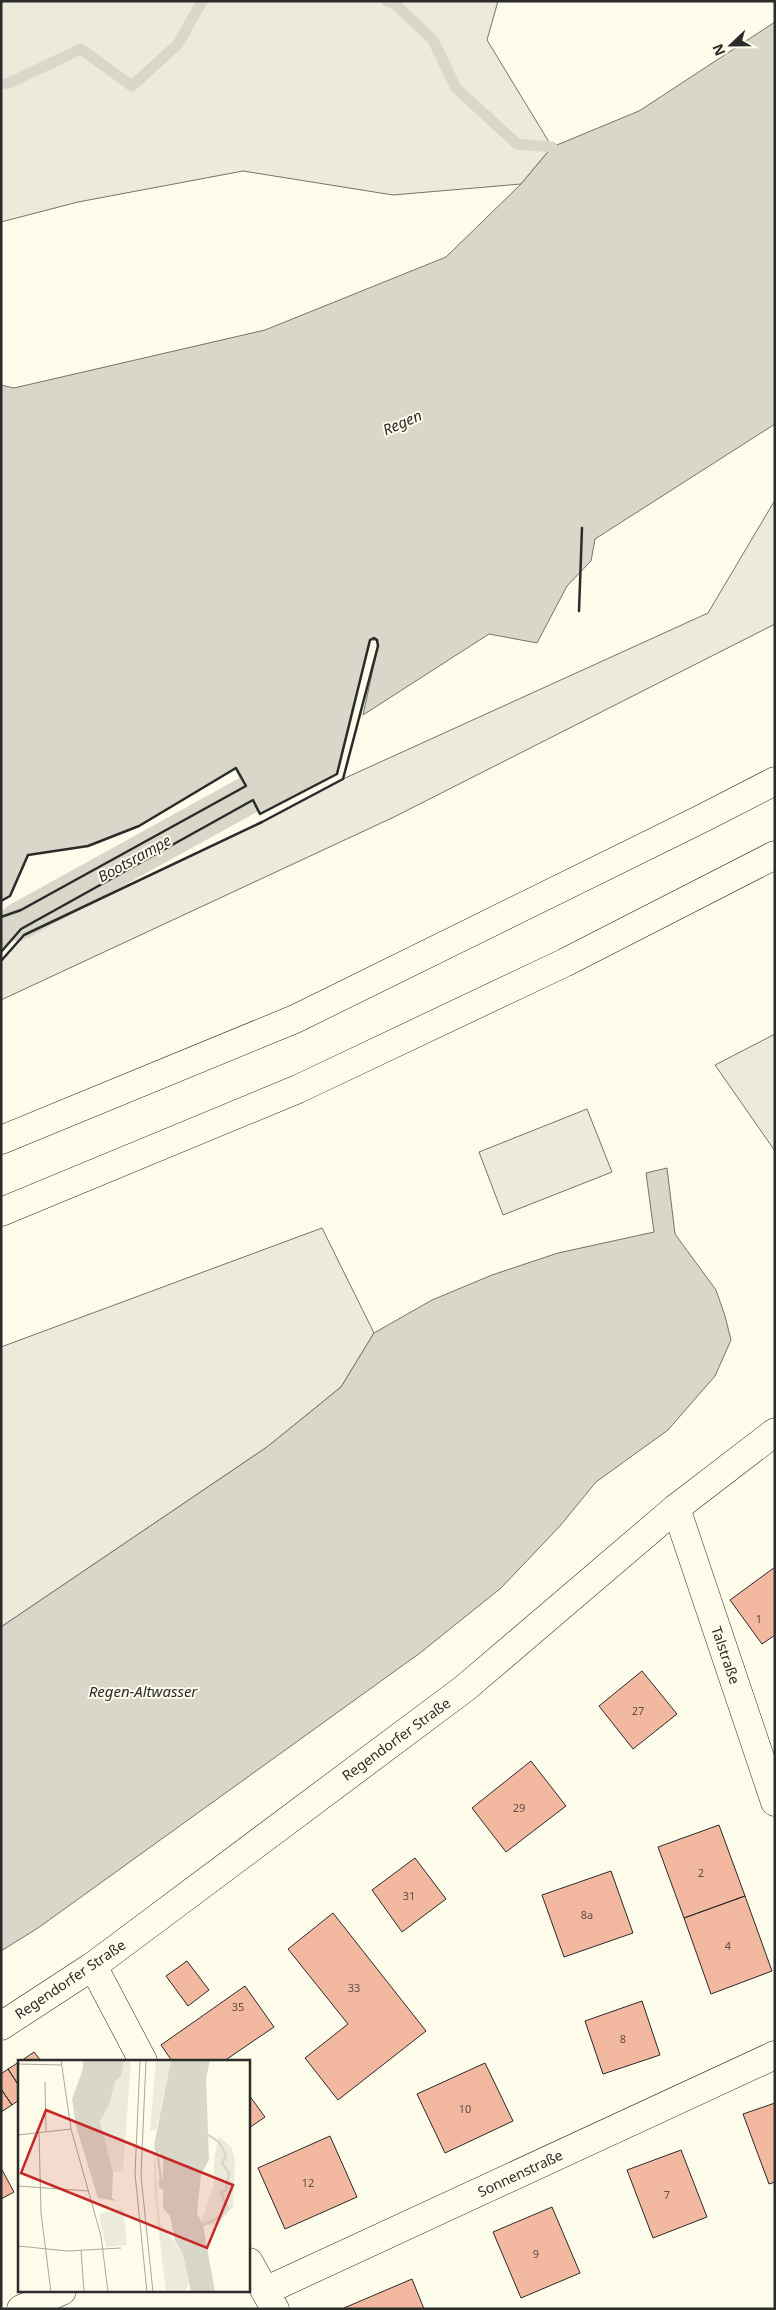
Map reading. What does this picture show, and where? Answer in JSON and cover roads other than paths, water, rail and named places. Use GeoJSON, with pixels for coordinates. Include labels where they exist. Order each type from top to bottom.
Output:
{"type":"FeatureCollection","features":[{"type":"Feature","properties":{"kind":"main road"},"geometry":{"type":"LineString","coordinates":[[1,1140],[295,1019],[775,781]]}},
{"type":"Feature","properties":{"kind":"main road"},"geometry":{"type":"LineString","coordinates":[[1,1212],[298,1089],[564,963],[775,855]]}},
{"type":"Feature","properties":{"kind":"main road","name":"Regendorfer Straße"},"geometry":{"type":"LineString","coordinates":[[1,2026],[93,1966],[465,1688],[676,1508],[775,1432]]}},
{"type":"Feature","properties":{"kind":"main road","name":"Talstraße"},"geometry":{"type":"LineString","coordinates":[[676,1508],[775,1802]]}},
{"type":"Feature","properties":{"kind":"main road"},"geometry":{"type":"LineString","coordinates":[[93,1966],[142,2060]]}},
{"type":"Feature","properties":{"kind":"main road","name":"Sonnenstraße"},"geometry":{"type":"LineString","coordinates":[[270,2300],[775,2055]]}},
{"type":"Feature","properties":{"kind":"main road"},"geometry":{"type":"LineString","coordinates":[[250,2264],[270,2300]]}},
{"type":"Feature","properties":{"kind":"main road"},"geometry":{"type":"LineString","coordinates":[[21,2309],[60,2292]]}},
{"type":"Feature","properties":{"kind":"water","name":"Regen"},"geometry":{"type":"Polygon","coordinates":[[[775,22],[775,424],[595,539],[591,561],[567,586],[537,643],[489,634],[363,715],[378,646],[377,640],[370,640],[337,774],[260,814],[235,768],[139,826],[88,846],[28,855],[10,896],[1,901],[1,385],[14,388],[265,330],[446,257],[521,184],[552,147],[639,111],[775,22]]]}},
{"type":"Feature","properties":{"kind":"water"},"geometry":{"type":"Polygon","coordinates":[[[21,910],[18,922],[21,929],[1,952],[1,917],[21,910]]]}},
{"type":"Feature","properties":{"kind":"water","name":"Regen-Altwasser"},"geometry":{"type":"Polygon","coordinates":[[[667,1168],[675,1234],[716,1290],[731,1340],[715,1376],[668,1430],[596,1482],[560,1526],[501,1588],[420,1653],[38,1928],[1,1951],[1,1627],[267,1447],[341,1387],[374,1333],[432,1300],[492,1275],[558,1253],[654,1232],[646,1173],[667,1168]]]}},
{"type":"Feature","properties":{"kind":"waterway"},"geometry":{"type":"LineString","coordinates":[[1,84],[9,83],[81,49],[132,86],[178,44],[202,1]]}},
{"type":"Feature","properties":{"kind":"waterway"},"geometry":{"type":"LineString","coordinates":[[387,1],[394,3],[433,40],[456,88],[517,144],[552,147]]}},
{"type":"Feature","properties":{"kind":"waterway","name":"Bootsrampe"},"geometry":{"type":"LineString","coordinates":[[18,922],[250,794]]}}]}
